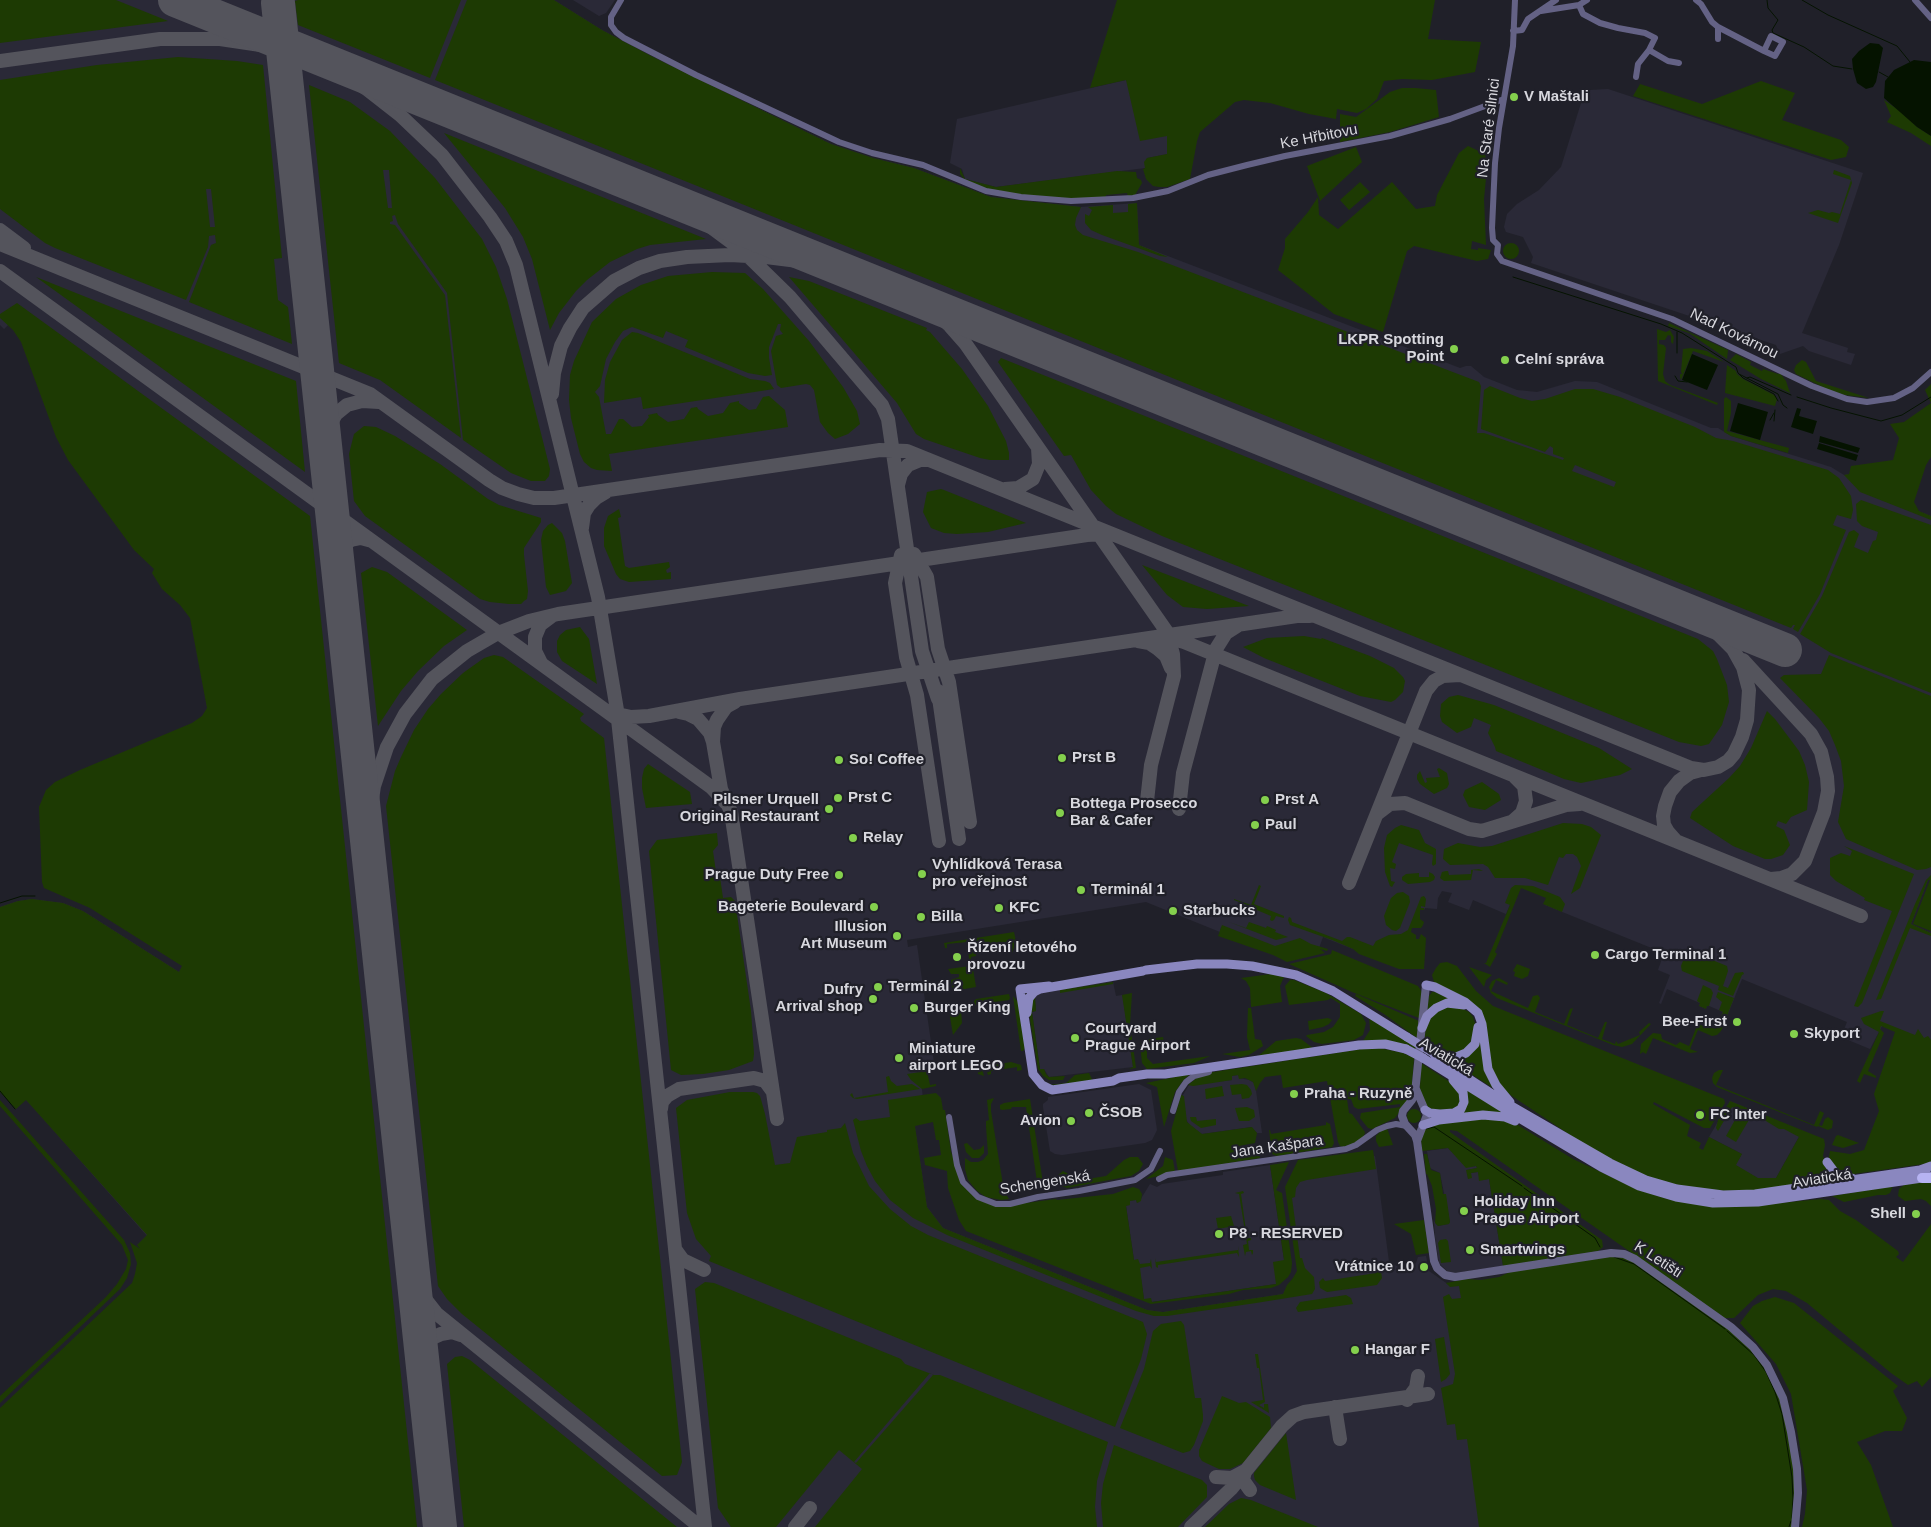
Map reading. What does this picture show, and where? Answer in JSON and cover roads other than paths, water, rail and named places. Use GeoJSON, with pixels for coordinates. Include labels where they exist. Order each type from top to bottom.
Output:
{"type":"FeatureCollection","features":[{"type":"Feature","properties":{"kind":"main road","name":"Aviatická"},"geometry":{"type":"LineString","coordinates":[[1926,1175],[1863,1179],[1755,1194],[1723,1195],[1684,1191],[1652,1182],[1619,1168],[1513,1105],[1437,1058],[1433,1052],[1345,998],[1310,980],[1246,965],[1212,964],[1049,986],[1034,992],[1027,1005],[1028,1025],[1026,1035],[1033,1074],[1037,1081],[1047,1088],[1055,1090],[1147,1074],[1165,1074],[1366,1044],[1386,1044],[1406,1049],[1431,1062],[1601,1168],[1639,1186],[1676,1197],[1713,1203],[1749,1203],[1926,1175],[1931,1168]]}},
{"type":"Feature","properties":{"kind":"main road"},"geometry":{"type":"LineString","coordinates":[[1426,985],[1464,1005],[1471,1011],[1477,1022],[1478,1031],[1475,1044],[1466,1054],[1445,1058],[1433,1052]]}},
{"type":"Feature","properties":{"kind":"main road"},"geometry":{"type":"LineString","coordinates":[[1426,985],[1435,987],[1465,1002],[1478,1014],[1482,1024],[1488,1069],[1496,1085],[1513,1105]]}},
{"type":"Feature","properties":{"kind":"main road"},"geometry":{"type":"LineString","coordinates":[[1422,1028],[1427,1016],[1439,1006],[1451,1003],[1464,1005]]}},
{"type":"Feature","properties":{"kind":"main road"},"geometry":{"type":"LineString","coordinates":[[1424,1108],[1435,1114],[1454,1113],[1461,1109],[1463,1104],[1464,1099],[1461,1089],[1440,1068]]}},
{"type":"Feature","properties":{"kind":"main road"},"geometry":{"type":"LineString","coordinates":[[1422,1126],[1439,1120],[1483,1115],[1500,1116],[1516,1121],[1542,1138],[1565,1146]]}},
{"type":"Feature","properties":{"kind":"main road"},"geometry":{"type":"LineString","coordinates":[[1827,1162],[1830,1169],[1838,1175],[1863,1179]]}},
{"type":"Feature","properties":{"kind":"street","name":"Ke Hřbitovu"},"geometry":{"type":"LineString","coordinates":[[622,0],[610,20],[613,28],[620,35],[736,94],[839,142],[872,153],[923,165],[980,188],[1006,196],[1071,201],[1098,201],[1138,197],[1168,191],[1208,176],[1247,165],[1390,136],[1450,119],[1504,99]]}},
{"type":"Feature","properties":{"kind":"street","name":"Na Staré silnici"},"geometry":{"type":"LineString","coordinates":[[1498,257],[1496,251],[1498,245],[1493,240],[1492,228],[1495,162],[1513,46],[1515,0]]}},
{"type":"Feature","properties":{"kind":"street"},"geometry":{"type":"LineString","coordinates":[[1513,46],[1528,19],[1556,0],[1565,8]]}},
{"type":"Feature","properties":{"kind":"street"},"geometry":{"type":"LineString","coordinates":[[1540,12],[1579,5],[1586,0]]}},
{"type":"Feature","properties":{"kind":"street"},"geometry":{"type":"LineString","coordinates":[[1696,0],[1718,28],[1764,50]]}},
{"type":"Feature","properties":{"kind":"street"},"geometry":{"type":"LineString","coordinates":[[1915,0],[1931,18]]}},
{"type":"Feature","properties":{"kind":"street"},"geometry":{"type":"LineString","coordinates":[[1579,5],[1585,16],[1618,28],[1645,33],[1655,38],[1649,50],[1638,64],[1636,77]]}},
{"type":"Feature","properties":{"kind":"street"},"geometry":{"type":"LineString","coordinates":[[1718,28],[1718,39]]}},
{"type":"Feature","properties":{"kind":"street"},"geometry":{"type":"LineString","coordinates":[[1513,31],[1522,30]]}},
{"type":"Feature","properties":{"kind":"street"},"geometry":{"type":"LineString","coordinates":[[1649,50],[1668,61],[1679,63]]}},
{"type":"Feature","properties":{"kind":"street","name":"Nad Kovárnou"},"geometry":{"type":"LineString","coordinates":[[1498,257],[1504,262],[1666,316],[1812,386],[1847,399],[1867,402],[1894,398],[1914,388],[1931,372]]}},
{"type":"Feature","properties":{"kind":"street","name":"K Letišti"},"geometry":{"type":"LineString","coordinates":[[1418,1145],[1415,1136],[1402,1119],[1416,1088],[1426,985]]}},
{"type":"Feature","properties":{"kind":"street"},"geometry":{"type":"LineString","coordinates":[[1173,1111],[1179,1092],[1190,1079],[1204,1072],[1228,1069],[1236,1063]]}},
{"type":"Feature","properties":{"kind":"street","name":"K Letišti"},"geometry":{"type":"LineString","coordinates":[[1416,1088],[1427,1118],[1418,1135],[1418,1145],[1434,1261],[1438,1270],[1445,1275],[1455,1276],[1611,1253],[1624,1254],[1635,1259],[1731,1327],[1750,1343],[1773,1376],[1787,1413],[1798,1481],[1798,1506],[1795,1527]]}},
{"type":"Feature","properties":{"kind":"street"},"geometry":{"type":"LineString","coordinates":[[1405,1110],[1415,1104],[1424,1108]]}},
{"type":"Feature","properties":{"kind":"street","name":"Jana Kašpara"},"geometry":{"type":"LineString","coordinates":[[1159,1178],[1168,1175],[1348,1148],[1356,1145],[1377,1130],[1392,1124],[1405,1110]]}},
{"type":"Feature","properties":{"kind":"street","name":"Schengenská"},"geometry":{"type":"LineString","coordinates":[[949,1116],[957,1165],[963,1182],[982,1200],[996,1204],[1010,1204],[1057,1194],[1079,1192],[1137,1179],[1153,1167],[1160,1151]]}},
{"type":"Feature","properties":{"kind":"street"},"geometry":{"type":"LineString","coordinates":[[1392,1124],[1417,1128],[1422,1126]]}},
{"type":"Feature","properties":{"kind":"waterway"},"geometry":{"type":"LineString","coordinates":[[1767,0],[1768,8],[1778,20],[1772,30],[1773,33],[1804,47],[1833,66],[1852,69]]}},
{"type":"Feature","properties":{"kind":"waterway"},"geometry":{"type":"LineString","coordinates":[[1802,0],[1828,15],[1897,46],[1910,62]]}},
{"type":"Feature","properties":{"kind":"waterway"},"geometry":{"type":"LineString","coordinates":[[1879,72],[1888,77]]}},
{"type":"Feature","properties":{"kind":"waterway"},"geometry":{"type":"LineString","coordinates":[[1513,277],[1661,324],[1682,333],[1736,367],[1738,373],[1743,378],[1774,394],[1778,401]]}},
{"type":"Feature","properties":{"kind":"waterway"},"geometry":{"type":"LineString","coordinates":[[1677,332],[1677,353]]}},
{"type":"Feature","properties":{"kind":"waterway"},"geometry":{"type":"LineString","coordinates":[[1739,374],[1778,394],[1783,405],[1787,408]]}},
{"type":"Feature","properties":{"kind":"waterway"},"geometry":{"type":"LineString","coordinates":[[1675,376],[1678,381],[1687,382]]}},
{"type":"Feature","properties":{"kind":"waterway"},"geometry":{"type":"LineString","coordinates":[[1747,378],[1750,377],[1791,395]]}},
{"type":"Feature","properties":{"kind":"waterway"},"geometry":{"type":"LineString","coordinates":[[1797,397],[1881,421],[1902,415],[1931,397]]}},
{"type":"Feature","properties":{"kind":"waterway"},"geometry":{"type":"LineString","coordinates":[[1774,421],[1775,410]]}},
{"type":"Feature","properties":{"kind":"waterway"},"geometry":{"type":"LineString","coordinates":[[1770,420],[1774,413]]}},
{"type":"Feature","properties":{"kind":"waterway"},"geometry":{"type":"LineString","coordinates":[[0,903],[22,896],[35,896]]}},
{"type":"Feature","properties":{"kind":"waterway"},"geometry":{"type":"LineString","coordinates":[[0,1091],[15,1109]]}},
{"type":"Feature","properties":{"kind":"waterway"},"geometry":{"type":"LineString","coordinates":[[1425,1129],[1434,1127],[1522,1186]]}},
{"type":"Feature","properties":{"kind":"waterway"},"geometry":{"type":"LineString","coordinates":[[1524,1188],[1595,1238],[1600,1247]]}},
{"type":"Feature","properties":{"kind":"waterway"},"geometry":{"type":"LineString","coordinates":[[1614,1257],[1634,1264],[1725,1329]]}},
{"type":"Feature","properties":{"kind":"waterway"},"geometry":{"type":"LineString","coordinates":[[1727,1331],[1754,1355],[1766,1372],[1775,1392],[1782,1414],[1792,1477],[1792,1518]]}},
{"type":"Feature","properties":{"kind":"waterway"},"geometry":{"type":"LineString","coordinates":[[1789,1527],[1791,1521]]}},
{"type":"Feature","properties":{"kind":"place","name":"V Maštali"},"geometry":{"type":"Point","coordinates":[1514,97]}},
{"type":"Feature","properties":{"kind":"place","name":"LKPR Spotting Point"},"geometry":{"type":"Point","coordinates":[1454,349]}},
{"type":"Feature","properties":{"kind":"place","name":"Celní správa"},"geometry":{"type":"Point","coordinates":[1505,360]}},
{"type":"Feature","properties":{"kind":"place","name":"Prst B"},"geometry":{"type":"Point","coordinates":[1062,758]}},
{"type":"Feature","properties":{"kind":"place","name":"So! Coffee"},"geometry":{"type":"Point","coordinates":[839,760]}},
{"type":"Feature","properties":{"kind":"place","name":"Prst C"},"geometry":{"type":"Point","coordinates":[838,798]}},
{"type":"Feature","properties":{"kind":"place","name":"Prst A"},"geometry":{"type":"Point","coordinates":[1265,800]}},
{"type":"Feature","properties":{"kind":"place","name":"Pilsner Urquell Original Restaurant"},"geometry":{"type":"Point","coordinates":[829,809]}},
{"type":"Feature","properties":{"kind":"place","name":"Bottega Prosecco Bar & Cafer"},"geometry":{"type":"Point","coordinates":[1060,813]}},
{"type":"Feature","properties":{"kind":"place","name":"Paul"},"geometry":{"type":"Point","coordinates":[1255,825]}},
{"type":"Feature","properties":{"kind":"place","name":"Relay"},"geometry":{"type":"Point","coordinates":[853,838]}},
{"type":"Feature","properties":{"kind":"place","name":"Vyhlídková Terasa pro veřejnost"},"geometry":{"type":"Point","coordinates":[922,874]}},
{"type":"Feature","properties":{"kind":"place","name":"Prague Duty Free"},"geometry":{"type":"Point","coordinates":[839,875]}},
{"type":"Feature","properties":{"kind":"place","name":"Terminál 1"},"geometry":{"type":"Point","coordinates":[1081,890]}},
{"type":"Feature","properties":{"kind":"place","name":"Bageterie Boulevard"},"geometry":{"type":"Point","coordinates":[874,907]}},
{"type":"Feature","properties":{"kind":"place","name":"KFC"},"geometry":{"type":"Point","coordinates":[999,908]}},
{"type":"Feature","properties":{"kind":"place","name":"Starbucks"},"geometry":{"type":"Point","coordinates":[1173,911]}},
{"type":"Feature","properties":{"kind":"place","name":"Billa"},"geometry":{"type":"Point","coordinates":[921,917]}},
{"type":"Feature","properties":{"kind":"place","name":"Illusion Art Museum"},"geometry":{"type":"Point","coordinates":[897,936]}},
{"type":"Feature","properties":{"kind":"place","name":"Cargo Terminal 1"},"geometry":{"type":"Point","coordinates":[1595,955]}},
{"type":"Feature","properties":{"kind":"place","name":"Řízení letového provozu"},"geometry":{"type":"Point","coordinates":[957,957]}},
{"type":"Feature","properties":{"kind":"place","name":"Terminál 2"},"geometry":{"type":"Point","coordinates":[878,987]}},
{"type":"Feature","properties":{"kind":"place","name":"Dufry Arrival shop"},"geometry":{"type":"Point","coordinates":[873,999]}},
{"type":"Feature","properties":{"kind":"place","name":"Burger King"},"geometry":{"type":"Point","coordinates":[914,1008]}},
{"type":"Feature","properties":{"kind":"place","name":"Bee-First"},"geometry":{"type":"Point","coordinates":[1737,1022]}},
{"type":"Feature","properties":{"kind":"place","name":"Skyport"},"geometry":{"type":"Point","coordinates":[1794,1034]}},
{"type":"Feature","properties":{"kind":"place","name":"Courtyard Prague Airport"},"geometry":{"type":"Point","coordinates":[1075,1038]}},
{"type":"Feature","properties":{"kind":"place","name":"Miniature airport LEGO"},"geometry":{"type":"Point","coordinates":[899,1058]}},
{"type":"Feature","properties":{"kind":"place","name":"Praha - Ruzyně"},"geometry":{"type":"Point","coordinates":[1294,1094]}},
{"type":"Feature","properties":{"kind":"place","name":"ČSOB"},"geometry":{"type":"Point","coordinates":[1089,1113]}},
{"type":"Feature","properties":{"kind":"place","name":"FC Inter"},"geometry":{"type":"Point","coordinates":[1700,1115]}},
{"type":"Feature","properties":{"kind":"place","name":"Avion"},"geometry":{"type":"Point","coordinates":[1071,1121]}},
{"type":"Feature","properties":{"kind":"place","name":"Holiday Inn Prague Airport"},"geometry":{"type":"Point","coordinates":[1464,1211]}},
{"type":"Feature","properties":{"kind":"place","name":"Shell"},"geometry":{"type":"Point","coordinates":[1916,1214]}},
{"type":"Feature","properties":{"kind":"place","name":"P8 - RESERVED"},"geometry":{"type":"Point","coordinates":[1219,1234]}},
{"type":"Feature","properties":{"kind":"place","name":"Smartwings"},"geometry":{"type":"Point","coordinates":[1470,1250]}},
{"type":"Feature","properties":{"kind":"place","name":"Vrátnice 10"},"geometry":{"type":"Point","coordinates":[1424,1267]}},
{"type":"Feature","properties":{"kind":"place","name":"Hangar F"},"geometry":{"type":"Point","coordinates":[1355,1350]}}]}
